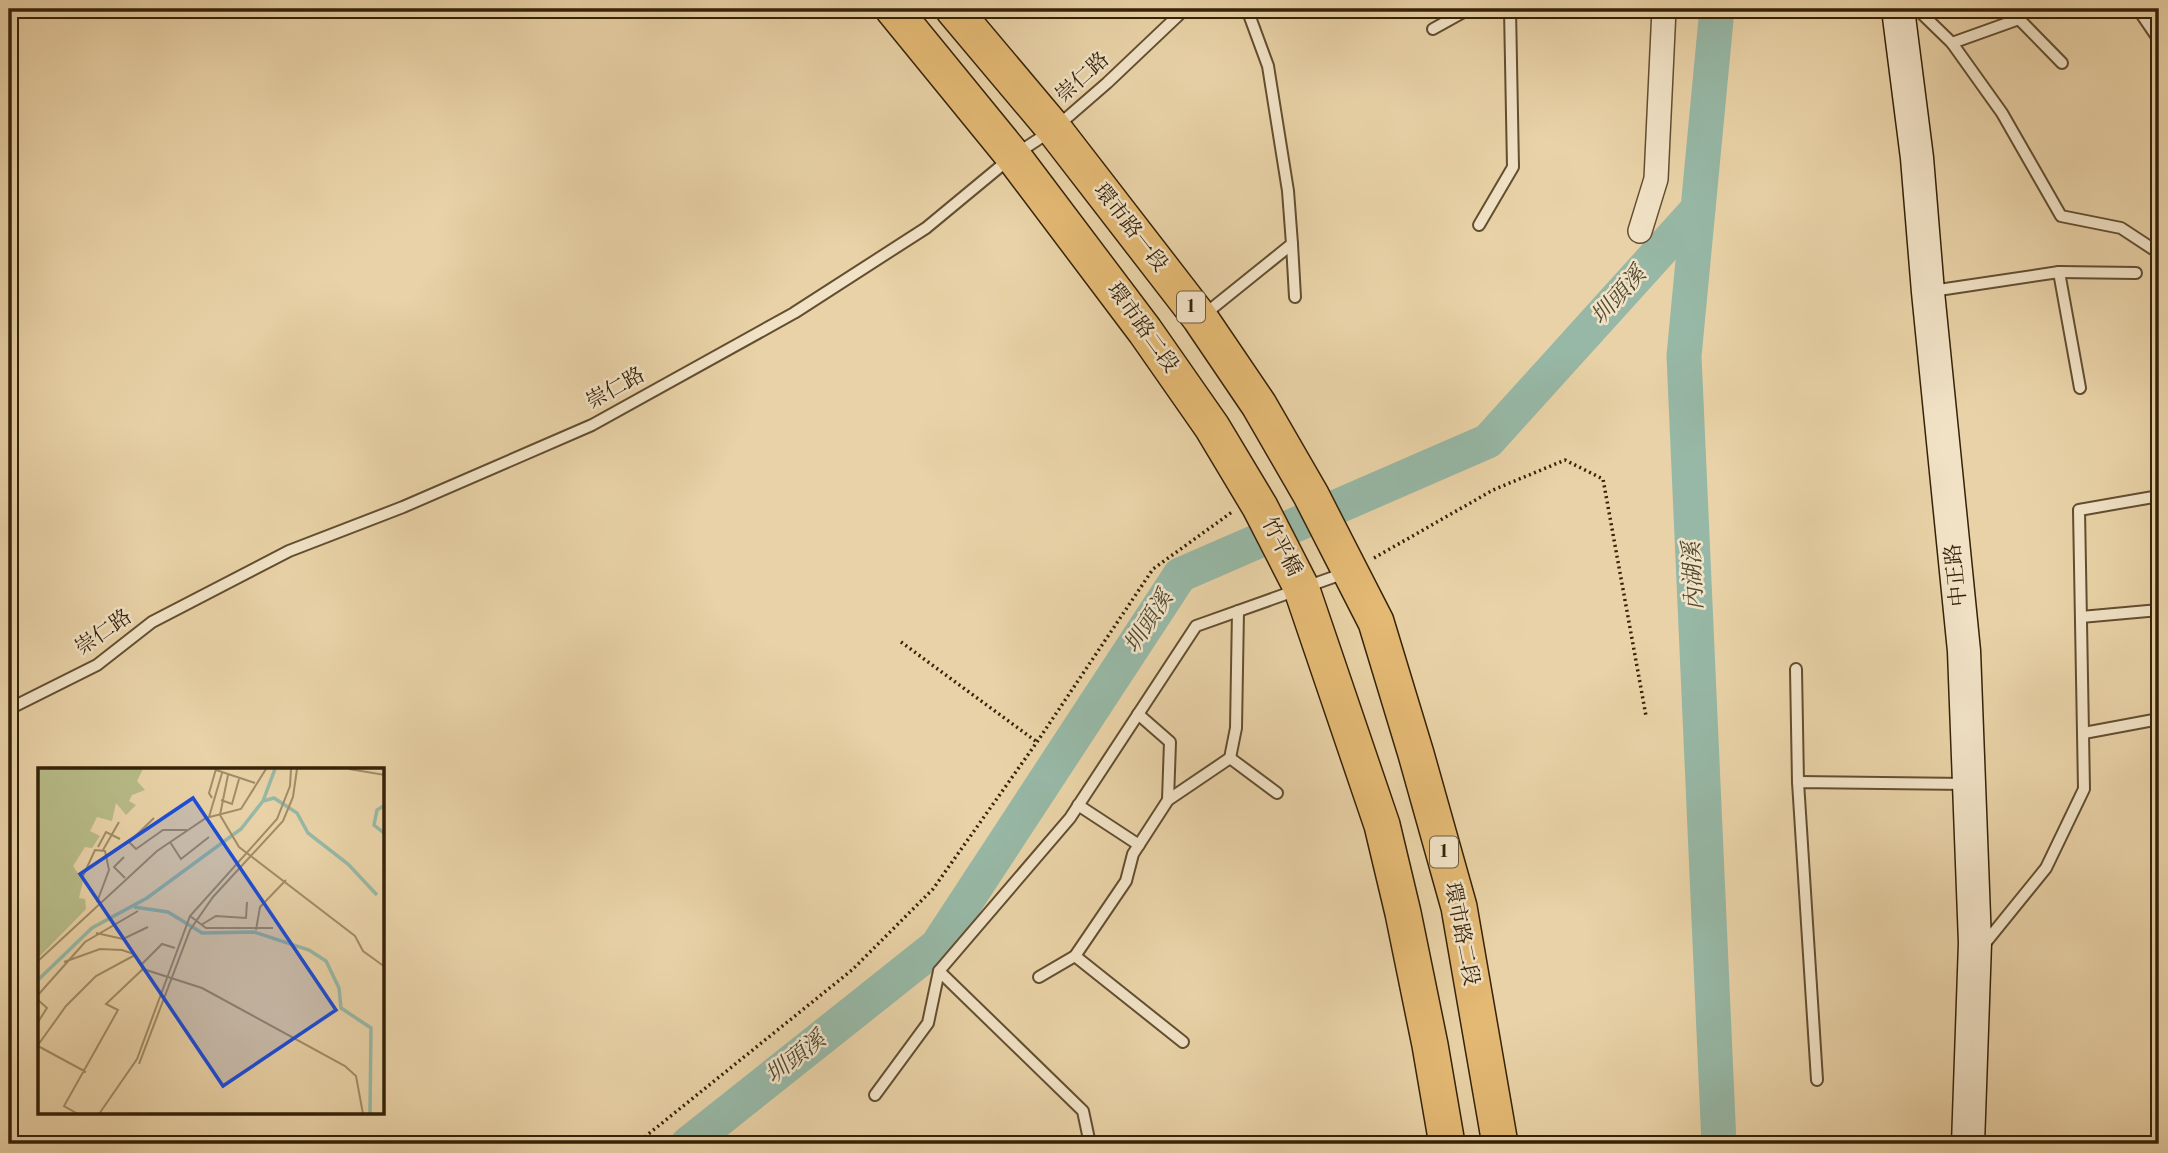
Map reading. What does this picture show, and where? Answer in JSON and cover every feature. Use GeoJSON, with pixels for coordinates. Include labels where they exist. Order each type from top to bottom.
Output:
{"type":"FeatureCollection","features":[{"type":"Feature","properties":{"kind":"main road","name":"1"},"geometry":{"type":"LineString","coordinates":[[893,9],[1013,156]]}},
{"type":"Feature","properties":{"kind":"main road","name":"環市路一段"},"geometry":{"type":"LineString","coordinates":[[953,9],[1054,129],[1200,318],[1259,405],[1351,571]]}},
{"type":"Feature","properties":{"kind":"main road","name":"中正路"},"geometry":{"type":"LineString","coordinates":[[1898,9],[1917,158],[1964,651],[1974,956],[1968,1144]]}},
{"type":"Feature","properties":{"kind":"main road","name":"環市路二段"},"geometry":{"type":"LineString","coordinates":[[1013,156],[1145,331],[1212,427],[1257,502]]}},
{"type":"Feature","properties":{"kind":"main road","name":"竹平橋"},"geometry":{"type":"LineString","coordinates":[[1257,502],[1301,587]]}},
{"type":"Feature","properties":{"kind":"main road","name":"環市路二段"},"geometry":{"type":"LineString","coordinates":[[1351,571],[1376,622],[1459,907],[1500,1144]]}},
{"type":"Feature","properties":{"kind":"main road","name":"1"},"geometry":{"type":"LineString","coordinates":[[1301,587],[1382,825],[1414,966],[1447,1144]]}},
{"type":"Feature","properties":{"kind":"street"},"geometry":{"type":"LineString","coordinates":[[1640,231],[1656,179],[1664,9]]}},
{"type":"Feature","properties":{"kind":"lane","name":"崇仁路"},"geometry":{"type":"LineString","coordinates":[[9,709],[97,666],[152,622],[289,551],[403,508],[604,418],[806,306],[926,228],[1013,156],[1054,129],[1185,9]]}},
{"type":"Feature","properties":{"kind":"lane"},"geometry":{"type":"LineString","coordinates":[[1247,9],[1268,66],[1287,191],[1295,297]]}},
{"type":"Feature","properties":{"kind":"lane"},"geometry":{"type":"LineString","coordinates":[[1433,29],[1469,9]]}},
{"type":"Feature","properties":{"kind":"lane"},"geometry":{"type":"LineString","coordinates":[[1479,225],[1513,167],[1510,9]]}},
{"type":"Feature","properties":{"kind":"lane"},"geometry":{"type":"LineString","coordinates":[[1917,9],[1952,43],[2003,113],[2062,216],[2121,229],[2159,253]]}},
{"type":"Feature","properties":{"kind":"lane"},"geometry":{"type":"LineString","coordinates":[[2140,12],[2159,40]]}},
{"type":"Feature","properties":{"kind":"lane"},"geometry":{"type":"LineString","coordinates":[[1952,43],[2019,19],[2062,62]]}},
{"type":"Feature","properties":{"kind":"lane"},"geometry":{"type":"LineString","coordinates":[[1200,318],[1293,243]]}},
{"type":"Feature","properties":{"kind":"lane"},"geometry":{"type":"LineString","coordinates":[[2059,272],[2080,388]]}},
{"type":"Feature","properties":{"kind":"lane"},"geometry":{"type":"LineString","coordinates":[[1928,292],[2059,272],[2136,273]]}},
{"type":"Feature","properties":{"kind":"lane"},"geometry":{"type":"LineString","coordinates":[[1974,956],[2046,868],[2084,789],[2079,510],[2159,496]]}},
{"type":"Feature","properties":{"kind":"lane"},"geometry":{"type":"LineString","coordinates":[[876,1095],[928,1023],[939,971],[1070,818],[1196,626],[1351,571]]}},
{"type":"Feature","properties":{"kind":"lane"},"geometry":{"type":"LineString","coordinates":[[2081,617],[2159,610]]}},
{"type":"Feature","properties":{"kind":"lane"},"geometry":{"type":"LineString","coordinates":[[1039,976],[1075,956],[1126,881],[1133,854],[1168,800],[1230,758],[1236,728],[1238,611]]}},
{"type":"Feature","properties":{"kind":"lane"},"geometry":{"type":"LineString","coordinates":[[1796,669],[1798,782],[1816,1080]]}},
{"type":"Feature","properties":{"kind":"lane"},"geometry":{"type":"LineString","coordinates":[[1138,714],[1170,743],[1168,800]]}},
{"type":"Feature","properties":{"kind":"lane"},"geometry":{"type":"LineString","coordinates":[[2084,733],[2159,719]]}},
{"type":"Feature","properties":{"kind":"lane"},"geometry":{"type":"LineString","coordinates":[[1230,758],[1277,793]]}},
{"type":"Feature","properties":{"kind":"lane"},"geometry":{"type":"LineString","coordinates":[[1798,782],[1970,784]]}},
{"type":"Feature","properties":{"kind":"lane"},"geometry":{"type":"LineString","coordinates":[[1078,805],[1139,845]]}},
{"type":"Feature","properties":{"kind":"lane"},"geometry":{"type":"LineString","coordinates":[[1075,956],[1183,1042]]}},
{"type":"Feature","properties":{"kind":"lane"},"geometry":{"type":"LineString","coordinates":[[939,971],[1083,1111],[1090,1144]]}},
{"type":"Feature","properties":{"kind":"path"},"geometry":{"type":"LineString","coordinates":[[1351,571],[1493,490],[1565,460],[1603,479],[1647,716]]}},
{"type":"Feature","properties":{"kind":"path"},"geometry":{"type":"LineString","coordinates":[[636,1144],[852,970],[933,889],[1037,742],[1153,569],[1257,502]]}},
{"type":"Feature","properties":{"kind":"path"},"geometry":{"type":"LineString","coordinates":[[901,642],[1037,742]]}},
{"type":"Feature","properties":{"kind":"waterway","name":"內湖溪"},"geometry":{"type":"LineString","coordinates":[[1717,9],[1684,356],[1719,1144]]}},
{"type":"Feature","properties":{"kind":"waterway","name":"圳頭溪"},"geometry":{"type":"LineString","coordinates":[[688,1144],[937,946],[1180,575],[1488,441],[1698,209]]}}]}
